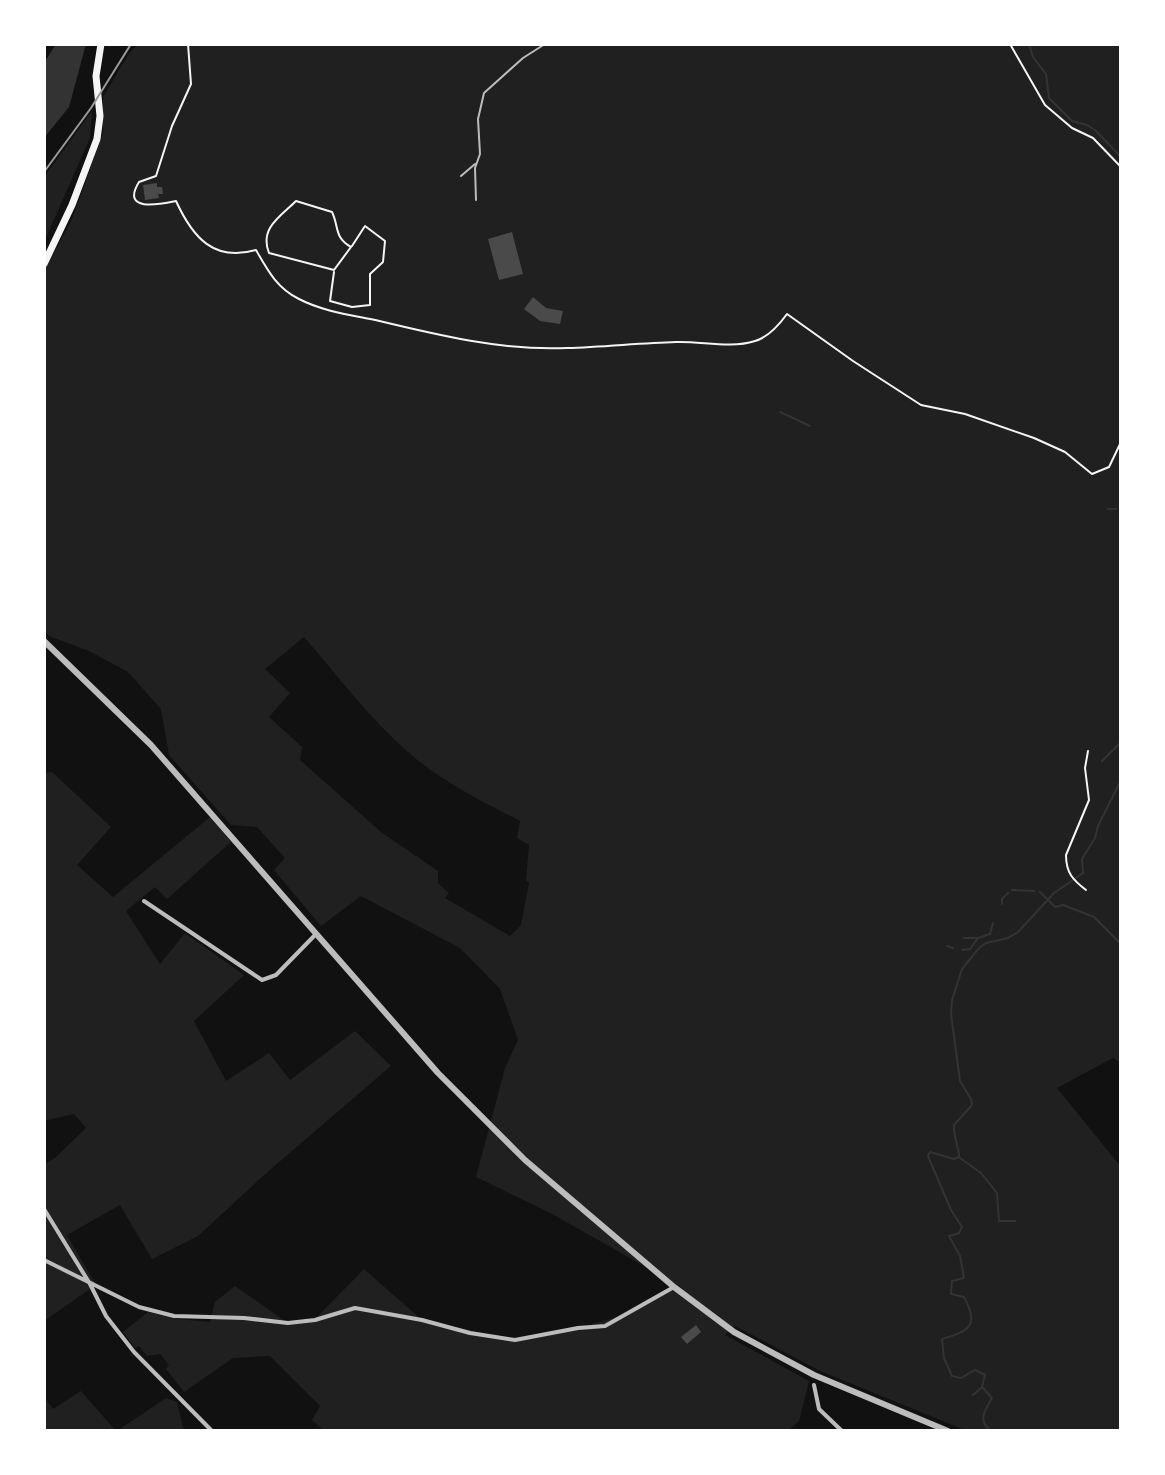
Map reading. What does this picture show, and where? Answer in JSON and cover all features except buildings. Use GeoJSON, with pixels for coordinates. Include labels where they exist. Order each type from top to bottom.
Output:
{"type":"FeatureCollection","features":[{"type":"Feature","properties":{"kind":"main road"},"geometry":{"type":"LineString","coordinates":[[44,264],[72,205],[97,139],[100,116],[96,76],[101,44]]}},
{"type":"Feature","properties":{"kind":"street"},"geometry":{"type":"LineString","coordinates":[[44,641],[151,745],[410,1042],[483,1120],[674,1287],[734,1332],[816,1377],[948,1431]]}},
{"type":"Feature","properties":{"kind":"street"},"geometry":{"type":"LineString","coordinates":[[144,901],[262,980],[276,975],[316,934]]}},
{"type":"Feature","properties":{"kind":"street"},"geometry":{"type":"LineString","coordinates":[[44,1209],[106,1316],[134,1352],[212,1431]]}},
{"type":"Feature","properties":{"kind":"street"},"geometry":{"type":"LineString","coordinates":[[44,1260],[139,1307],[174,1316],[288,1323],[315,1320],[355,1308],[515,1340],[605,1326],[674,1287]]}},
{"type":"Feature","properties":{"kind":"street"},"geometry":{"type":"LineString","coordinates":[[814,1385],[819,1409],[842,1431]]}},
{"type":"Feature","properties":{"kind":"lane"},"geometry":{"type":"LineString","coordinates":[[476,200],[476,164],[480,154],[478,119],[484,93],[523,58],[545,44]]}},
{"type":"Feature","properties":{"kind":"lane"},"geometry":{"type":"LineString","coordinates":[[461,176],[476,164]]}},
{"type":"Feature","properties":{"kind":"lane"},"geometry":{"type":"LineString","coordinates":[[814,1385],[816,1377]]}},
{"type":"Feature","properties":{"kind":"path"},"geometry":{"type":"LineString","coordinates":[[188,44],[191,84],[172,126],[156,176],[142,179],[136,185],[135,195],[142,204],[150,207],[176,201],[193,232],[217,250],[240,254],[256,250],[268,274],[299,299],[322,308],[495,344],[567,348],[757,341],[777,328],[787,314],[921,405],[965,414],[1034,438],[1065,452],[1092,474],[1109,467],[1121,442]]}},
{"type":"Feature","properties":{"kind":"path"},"geometry":{"type":"LineString","coordinates":[[1010,44],[1045,105],[1072,128],[1093,138],[1121,167]]}},
{"type":"Feature","properties":{"kind":"path"},"geometry":{"type":"LineString","coordinates":[[334,270],[269,253],[267,234],[272,222],[296,201],[332,212],[337,234],[342,242],[351,247]]}},
{"type":"Feature","properties":{"kind":"path"},"geometry":{"type":"LineString","coordinates":[[365,226],[385,241],[383,262],[370,274],[370,305],[352,307],[330,301],[334,270],[365,226]]}},
{"type":"Feature","properties":{"kind":"path"},"geometry":{"type":"LineString","coordinates":[[1086,890],[1068,873],[1066,855],[1089,800],[1085,768],[1088,751]]}},
{"type":"Feature","properties":{"kind":"shaded area"},"geometry":{"type":"Polygon","coordinates":[[[56,44],[86,44],[69,107],[44,138],[44,63],[56,44]]]}},
{"type":"Feature","properties":{"kind":"shaded area"},"geometry":{"type":"Polygon","coordinates":[[[138,44],[1121,44],[1121,1063],[1113,1058],[1057,1088],[1121,1167],[1121,1431],[967,1431],[818,1370],[735,1326],[725,1335],[809,1381],[799,1421],[788,1431],[324,1431],[312,1420],[320,1406],[270,1356],[233,1358],[184,1392],[166,1369],[169,1365],[160,1354],[147,1356],[139,1346],[135,1348],[123,1332],[148,1312],[210,1322],[215,1302],[235,1286],[288,1323],[314,1320],[364,1269],[422,1320],[515,1340],[592,1328],[592,1324],[621,1316],[648,1299],[681,1287],[554,1215],[476,1177],[505,1068],[518,1040],[500,989],[460,948],[361,896],[321,926],[274,870],[285,858],[257,827],[231,825],[169,755],[161,709],[128,672],[44,631],[44,271],[72,219],[103,133],[103,97],[138,44]],[[304,637],[265,669],[290,693],[269,717],[302,747],[300,760],[381,832],[438,871],[438,883],[449,893],[445,898],[510,936],[521,925],[529,883],[526,880],[529,845],[517,838],[520,821],[448,782],[409,753],[368,712],[304,637]]]}},
{"type":"Feature","properties":{"kind":"shaded area"},"geometry":{"type":"Polygon","coordinates":[[[92,111],[90,138],[44,242],[44,177],[92,111]]]}},
{"type":"Feature","properties":{"kind":"shaded area"},"geometry":{"type":"Polygon","coordinates":[[[52,772],[111,827],[77,865],[113,897],[210,817],[231,842],[167,899],[155,887],[126,911],[160,964],[185,933],[244,975],[194,1021],[226,1081],[269,1053],[290,1080],[355,1031],[391,1066],[198,1236],[152,1259],[120,1205],[67,1235],[96,1285],[44,1321],[44,1165],[86,1128],[74,1114],[44,1121],[44,773],[52,772]]]}},
{"type":"Feature","properties":{"kind":"shaded area"},"geometry":{"type":"Polygon","coordinates":[[[81,1391],[116,1431],[44,1431],[44,1397],[53,1409],[81,1391]]]}},
{"type":"Feature","properties":{"kind":"shaded area"},"geometry":{"type":"Polygon","coordinates":[[[166,1398],[177,1402],[184,1431],[117,1431],[166,1398]]]}},
{"type":"Feature","properties":{"kind":"waterway"},"geometry":{"type":"LineString","coordinates":[[1029,44],[1033,57],[1046,74],[1049,98],[1072,121],[1095,130],[1121,157]]}},
{"type":"Feature","properties":{"kind":"waterway"},"geometry":{"type":"LineString","coordinates":[[780,412],[810,426]]}},
{"type":"Feature","properties":{"kind":"waterway"},"geometry":{"type":"LineString","coordinates":[[1108,509],[1116,509]]}},
{"type":"Feature","properties":{"kind":"waterway"},"geometry":{"type":"LineString","coordinates":[[1102,761],[1121,742]]}},
{"type":"Feature","properties":{"kind":"waterway"},"geometry":{"type":"LineString","coordinates":[[991,1431],[983,1419],[992,1398],[982,1387],[985,1375],[975,1370],[961,1378],[952,1376],[944,1358],[942,1339],[965,1330],[971,1321],[964,1297],[951,1294],[952,1281],[964,1278],[960,1256],[949,1236],[959,1233],[962,1227],[951,1210],[928,1156],[930,1152],[954,1159],[959,1157],[954,1125],[972,1105],[960,1081],[952,1000],[962,969],[979,948],[1018,932],[1054,893],[1083,873],[1082,859],[1121,780]]}},
{"type":"Feature","properties":{"kind":"waterway"},"geometry":{"type":"LineString","coordinates":[[1012,890],[1034,891]]}},
{"type":"Feature","properties":{"kind":"waterway"},"geometry":{"type":"LineString","coordinates":[[1040,892],[1055,907],[1063,905],[1094,917],[1121,944]]}},
{"type":"Feature","properties":{"kind":"waterway"},"geometry":{"type":"LineString","coordinates":[[1002,904],[1008,893]]}},
{"type":"Feature","properties":{"kind":"waterway"},"geometry":{"type":"LineString","coordinates":[[962,950],[970,949],[978,938],[990,934],[993,923]]}},
{"type":"Feature","properties":{"kind":"waterway"},"geometry":{"type":"LineString","coordinates":[[964,938],[978,938]]}},
{"type":"Feature","properties":{"kind":"waterway"},"geometry":{"type":"LineString","coordinates":[[947,946],[953,948]]}},
{"type":"Feature","properties":{"kind":"waterway"},"geometry":{"type":"LineString","coordinates":[[960,1158],[981,1173],[997,1193],[999,1221],[1015,1221]]}},
{"type":"Feature","properties":{"kind":"waterway"},"geometry":{"type":"LineString","coordinates":[[973,1395],[981,1388]]}},
{"type":"Feature","properties":{"kind":"railway"},"geometry":{"type":"LineString","coordinates":[[44,172],[91,108],[131,44]]}}]}
